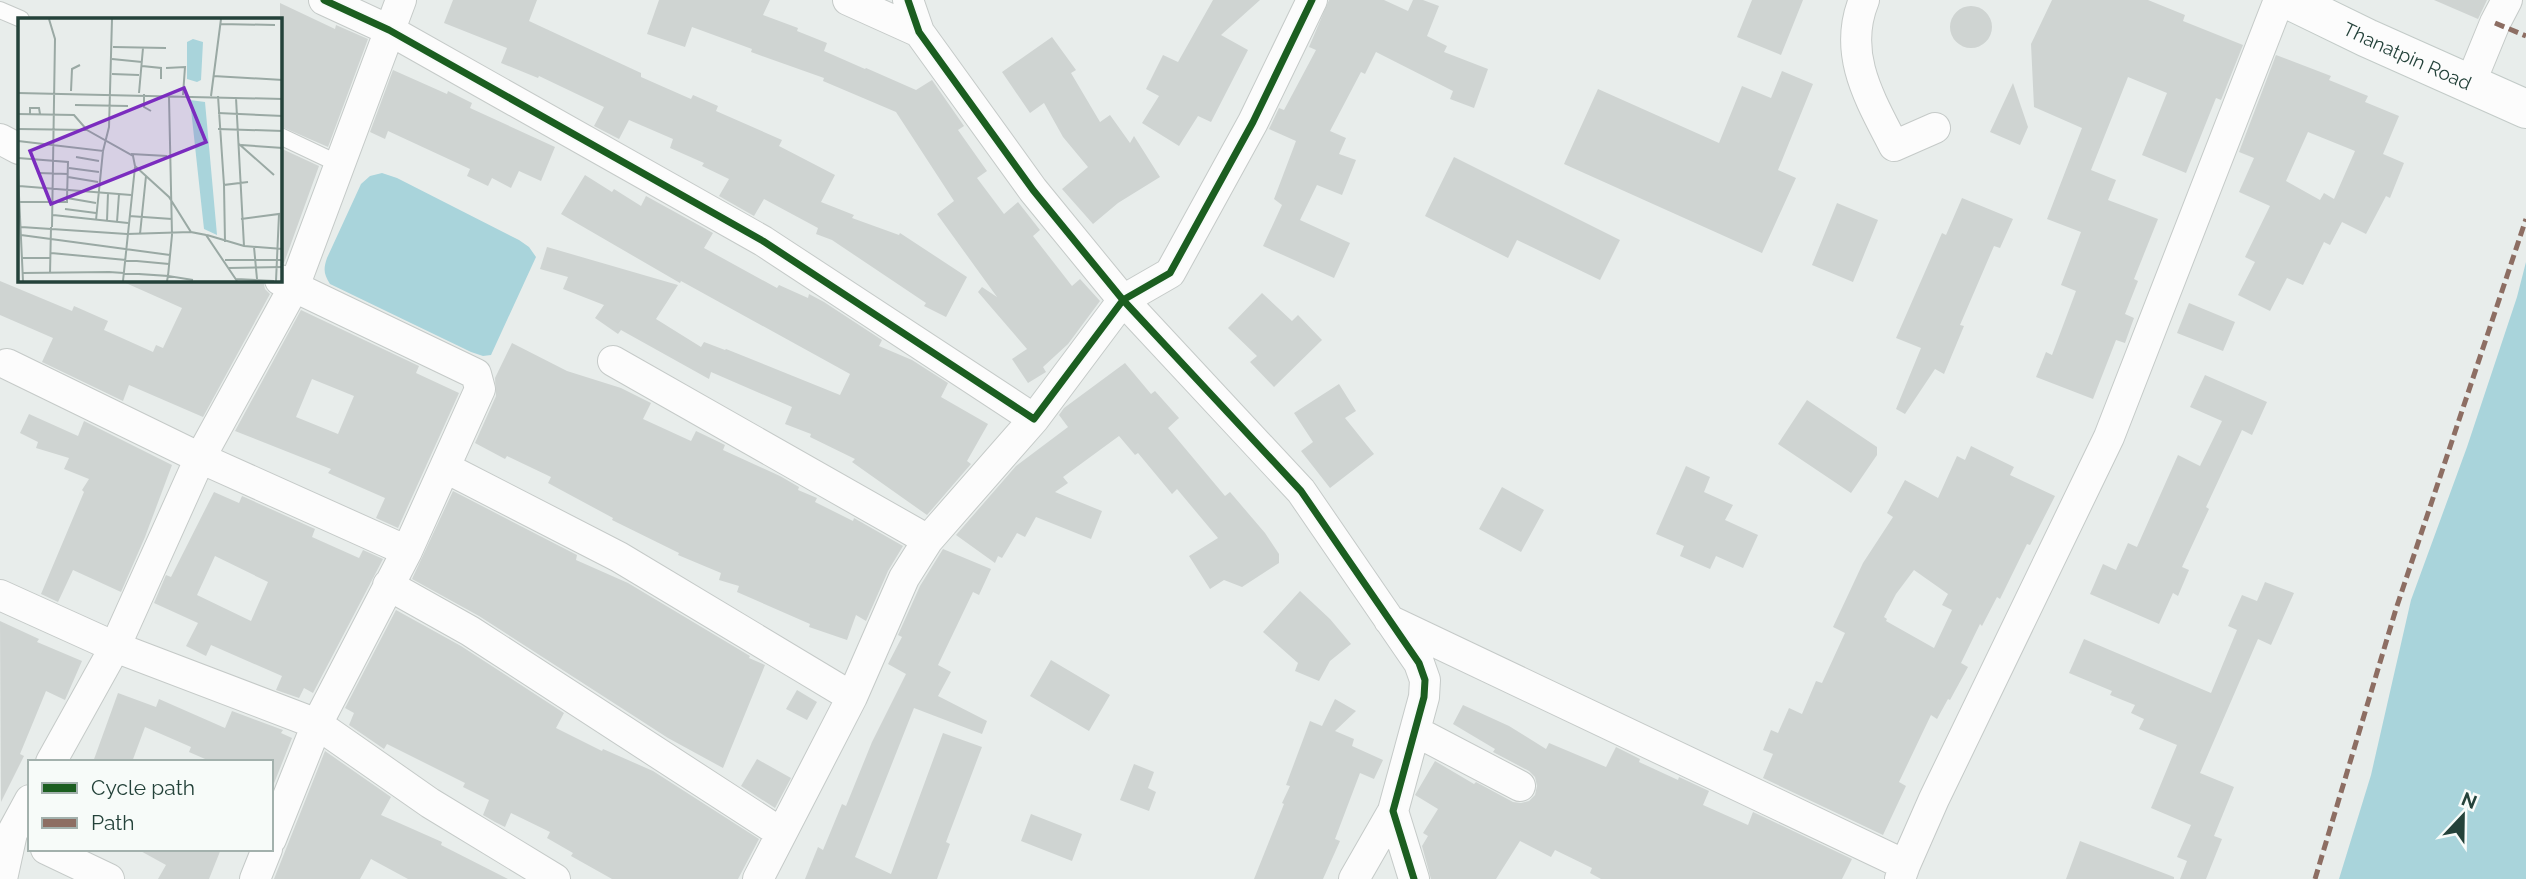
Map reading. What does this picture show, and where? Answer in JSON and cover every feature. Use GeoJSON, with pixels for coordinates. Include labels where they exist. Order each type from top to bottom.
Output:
{"type":"FeatureCollection","features":[{"type":"Feature","properties":{"kind":"main road","name":"Thanatpin Road"},"geometry":{"type":"LineString","coordinates":[[2290,0],[2526,110]]}},
{"type":"Feature","properties":{"kind":"street"},"geometry":{"type":"LineString","coordinates":[[324,0],[388,30],[763,241],[1034,419]]}},
{"type":"Feature","properties":{"kind":"street"},"geometry":{"type":"LineString","coordinates":[[52,760],[115,647],[200,458],[287,284],[339,164],[401,0]]}},
{"type":"Feature","properties":{"kind":"street"},"geometry":{"type":"LineString","coordinates":[[848,0],[919,32]]}},
{"type":"Feature","properties":{"kind":"street"},"geometry":{"type":"LineString","coordinates":[[908,0],[919,32],[1033,190],[1123,300],[1301,491],[1419,663],[1425,680],[1424,697],[1393,811],[1354,879]]}},
{"type":"Feature","properties":{"kind":"street"},"geometry":{"type":"LineString","coordinates":[[758,879],[852,697],[904,578],[928,540],[1034,419],[1123,300],[1170,273],[1253,122],[1312,0]]}},
{"type":"Feature","properties":{"kind":"street"},"geometry":{"type":"LineString","coordinates":[[1864,0],[1857,17],[1854,41],[1869,97],[1894,146],[1935,128]]}},
{"type":"Feature","properties":{"kind":"street"},"geometry":{"type":"LineString","coordinates":[[1389,620],[1903,872],[1934,799],[2109,437],[2279,0]]}},
{"type":"Feature","properties":{"kind":"street"},"geometry":{"type":"LineString","coordinates":[[2470,84],[2507,0]]}},
{"type":"Feature","properties":{"kind":"street"},"geometry":{"type":"LineString","coordinates":[[0,139],[18,148]]}},
{"type":"Feature","properties":{"kind":"street"},"geometry":{"type":"LineString","coordinates":[[273,834],[317,724],[407,551],[480,389],[476,374],[287,284]]}},
{"type":"Feature","properties":{"kind":"street"},"geometry":{"type":"LineString","coordinates":[[613,361],[928,540]]}},
{"type":"Feature","properties":{"kind":"street"},"geometry":{"type":"LineString","coordinates":[[7,364],[200,458],[407,551]]}},
{"type":"Feature","properties":{"kind":"street"},"geometry":{"type":"LineString","coordinates":[[446,468],[619,557],[852,697]]}},
{"type":"Feature","properties":{"kind":"street"},"geometry":{"type":"LineString","coordinates":[[388,585],[470,631],[780,833]]}},
{"type":"Feature","properties":{"kind":"street"},"geometry":{"type":"LineString","coordinates":[[0,595],[115,647],[317,724],[430,803],[555,879]]}},
{"type":"Feature","properties":{"kind":"street"},"geometry":{"type":"LineString","coordinates":[[1415,731],[1520,786]]}},
{"type":"Feature","properties":{"kind":"street"},"geometry":{"type":"LineString","coordinates":[[2,879],[14,834],[28,804]]}},
{"type":"Feature","properties":{"kind":"street"},"geometry":{"type":"LineString","coordinates":[[1393,811],[1414,879]]}},
{"type":"Feature","properties":{"kind":"street"},"geometry":{"type":"LineString","coordinates":[[50,851],[109,879]]}},
{"type":"Feature","properties":{"kind":"street"},"geometry":{"type":"LineString","coordinates":[[255,879],[266,851]]}},
{"type":"Feature","properties":{"kind":"lane"},"geometry":{"type":"LineString","coordinates":[[0,10],[19,18]]}},
{"type":"Feature","properties":{"kind":"lane"},"geometry":{"type":"LineString","coordinates":[[282,137],[339,164]]}},
{"type":"Feature","properties":{"kind":"water"},"geometry":{"type":"Polygon","coordinates":[[[382,173],[519,240],[529,247],[536,257],[491,355],[483,356],[471,352],[330,284],[325,272],[327,258],[361,184],[370,176],[382,173]]]}},
{"type":"Feature","properties":{"kind":"water"},"geometry":{"type":"Polygon","coordinates":[[[2526,262],[2526,879],[2339,879],[2371,775],[2411,600],[2467,447],[2526,262]]]}},
{"type":"Feature","properties":{"kind":"building"},"geometry":{"type":"Polygon","coordinates":[[[453,0],[537,0],[529,21],[641,73],[641,77],[691,99],[693,95],[718,106],[716,111],[782,140],[779,146],[835,175],[821,202],[854,215],[852,218],[899,235],[900,233],[967,277],[946,317],[924,306],[926,303],[832,240],[816,234],[818,228],[764,199],[754,216],[719,196],[729,179],[702,166],[704,163],[670,148],[673,139],[629,120],[619,139],[594,126],[604,107],[539,76],[538,78],[501,63],[507,48],[444,23],[453,0]]]}},
{"type":"Feature","properties":{"kind":"building"},"geometry":{"type":"Polygon","coordinates":[[[659,0],[770,0],[763,15],[798,28],[797,31],[827,43],[824,51],[916,90],[932,80],[964,126],[958,130],[987,171],[977,178],[1004,214],[1018,202],[1040,230],[1033,236],[1072,286],[1080,279],[1100,301],[1068,344],[1043,367],[1046,372],[1028,383],[1012,359],[1027,349],[978,292],[982,287],[997,297],[937,214],[954,201],[896,112],[823,81],[824,78],[692,27],[685,47],[647,34],[659,0]]]}},
{"type":"Feature","properties":{"kind":"building"},"geometry":{"type":"Polygon","coordinates":[[[1213,0],[1260,0],[1221,35],[1248,50],[1211,122],[1198,116],[1179,146],[1142,123],[1159,96],[1146,89],[1163,55],[1178,62],[1213,0]]]}},
{"type":"Feature","properties":{"kind":"building"},"geometry":{"type":"Polygon","coordinates":[[[1329,0],[1384,0],[1408,11],[1413,0],[1423,0],[1439,6],[1427,36],[1447,46],[1444,52],[1488,69],[1474,108],[1450,99],[1453,91],[1376,52],[1365,74],[1361,72],[1330,131],[1346,138],[1339,154],[1356,160],[1342,195],[1317,185],[1300,220],[1350,243],[1334,278],[1263,246],[1282,205],[1274,199],[1296,141],[1269,129],[1279,108],[1284,110],[1316,50],[1309,47],[1329,0]]]}},
{"type":"Feature","properties":{"kind":"building"},"geometry":{"type":"Polygon","coordinates":[[[1752,0],[1803,0],[1781,55],[1737,37],[1752,0]]]}},
{"type":"Feature","properties":{"kind":"building"},"geometry":{"type":"Polygon","coordinates":[[[2052,0],[2148,0],[2185,15],[2183,21],[2243,45],[2221,100],[2216,98],[2186,173],[2142,155],[2167,93],[2128,77],[2091,170],[2116,180],[2108,200],[2158,219],[2134,279],[2138,281],[2125,314],[2134,318],[2125,343],[2116,340],[2093,399],[2036,377],[2046,352],[2052,355],[2076,291],[2061,285],[2081,232],[2047,219],[2082,128],[2034,107],[2031,44],[2052,0]]]}},
{"type":"Feature","properties":{"kind":"building"},"geometry":{"type":"Polygon","coordinates":[[[2434,0],[2487,0],[2478,19],[2434,0]]]}},
{"type":"Feature","properties":{"kind":"building"},"geometry":{"type":"Polygon","coordinates":[[[280,3],[335,29],[336,25],[368,39],[328,147],[282,127],[280,3]]]}},
{"type":"Feature","properties":{"kind":"building"},"geometry":{"type":"Polygon","coordinates":[[[1971,6],[1986,12],[1992,27],[1986,42],[1971,48],[1956,42],[1950,27],[1956,12],[1971,6]]]}},
{"type":"Feature","properties":{"kind":"building"},"geometry":{"type":"Polygon","coordinates":[[[1052,37],[1076,70],[1071,73],[1100,122],[1110,115],[1130,143],[1134,136],[1160,177],[1118,203],[1093,224],[1062,189],[1088,167],[1063,137],[1044,103],[1030,113],[1002,72],[1052,37]]]}},
{"type":"Feature","properties":{"kind":"building"},"geometry":{"type":"Polygon","coordinates":[[[2276,55],[2331,76],[2329,80],[2368,96],[2365,102],[2399,116],[2383,154],[2404,163],[2390,198],[2386,196],[2366,234],[2342,222],[2330,245],[2324,242],[2303,285],[2287,278],[2270,311],[2238,295],[2255,262],[2245,257],[2270,206],[2239,192],[2254,158],[2239,152],[2276,55]],[[2308,132],[2286,181],[2320,200],[2324,193],[2334,199],[2355,151],[2308,132]]]}},
{"type":"Feature","properties":{"kind":"building"},"geometry":{"type":"Polygon","coordinates":[[[393,70],[447,94],[448,91],[472,103],[470,108],[555,147],[541,181],[519,171],[511,188],[492,178],[488,186],[467,176],[470,169],[388,131],[385,139],[370,132],[393,70]]]}},
{"type":"Feature","properties":{"kind":"building"},"geometry":{"type":"Polygon","coordinates":[[[1782,71],[1813,84],[1778,170],[1796,178],[1762,253],[1564,164],[1598,89],[1719,143],[1742,86],[1771,98],[1782,71]]]}},
{"type":"Feature","properties":{"kind":"building"},"geometry":{"type":"Polygon","coordinates":[[[2013,83],[2028,127],[2020,145],[1990,132],[2013,83]]]}},
{"type":"Feature","properties":{"kind":"building"},"geometry":{"type":"Polygon","coordinates":[[[282,149],[319,166],[282,263],[282,149]]]}},
{"type":"Feature","properties":{"kind":"building"},"geometry":{"type":"Polygon","coordinates":[[[1454,157],[1620,240],[1600,280],[1517,240],[1508,258],[1425,216],[1454,157]]]}},
{"type":"Feature","properties":{"kind":"building"},"geometry":{"type":"Polygon","coordinates":[[[585,175],[641,206],[646,196],[713,233],[704,248],[777,288],[779,285],[808,298],[809,294],[824,302],[882,340],[879,346],[912,360],[948,383],[941,397],[988,424],[967,461],[971,464],[927,515],[852,462],[855,459],[810,437],[811,434],[785,424],[792,407],[711,372],[709,379],[621,330],[618,334],[595,318],[604,305],[563,289],[568,277],[540,269],[547,247],[678,285],[656,319],[701,347],[704,342],[726,349],[840,395],[850,374],[681,281],[680,283],[561,214],[585,175]]]}},
{"type":"Feature","properties":{"kind":"building"},"geometry":{"type":"Polygon","coordinates":[[[1962,198],[2013,219],[2000,248],[1994,246],[1960,325],[1964,326],[1944,374],[1935,369],[1905,414],[1896,409],[1921,348],[1896,338],[1942,233],[1946,235],[1962,198]]]}},
{"type":"Feature","properties":{"kind":"building"},"geometry":{"type":"Polygon","coordinates":[[[1837,203],[1878,220],[1853,282],[1812,265],[1837,203]]]}},
{"type":"Feature","properties":{"kind":"building"},"geometry":{"type":"Polygon","coordinates":[[[0,281],[72,311],[74,306],[108,321],[104,330],[153,352],[156,345],[163,348],[182,308],[124,282],[263,282],[270,294],[203,417],[129,385],[123,401],[42,362],[53,338],[0,315],[0,281]]]}},
{"type":"Feature","properties":{"kind":"building"},"geometry":{"type":"Polygon","coordinates":[[[1262,293],[1292,321],[1298,315],[1322,340],[1274,387],[1250,362],[1257,356],[1228,328],[1262,293]]]}},
{"type":"Feature","properties":{"kind":"building"},"geometry":{"type":"Polygon","coordinates":[[[2189,303],[2235,322],[2223,351],[2177,333],[2189,303]]]}},
{"type":"Feature","properties":{"kind":"building"},"geometry":{"type":"Polygon","coordinates":[[[301,310],[419,366],[416,373],[459,393],[398,528],[376,518],[385,498],[328,473],[331,469],[235,431],[301,310]],[[312,379],[296,417],[338,434],[354,396],[312,379]]]}},
{"type":"Feature","properties":{"kind":"building"},"geometry":{"type":"Polygon","coordinates":[[[512,343],[567,371],[621,388],[651,403],[643,419],[691,441],[696,431],[719,442],[725,445],[723,450],[780,476],[799,487],[798,490],[817,498],[815,502],[853,521],[854,518],[903,546],[888,571],[866,621],[856,615],[847,640],[809,627],[810,624],[737,592],[739,586],[719,580],[721,573],[678,555],[679,553],[612,520],[613,518],[548,483],[551,477],[507,456],[505,459],[475,443],[496,396],[495,378],[512,343]]]}},
{"type":"Feature","properties":{"kind":"building"},"geometry":{"type":"Polygon","coordinates":[[[1125,363],[1151,394],[1155,391],[1179,418],[1168,428],[1225,496],[1230,492],[1279,554],[1279,563],[1242,587],[1224,580],[1210,589],[1189,556],[1218,538],[1177,489],[1172,494],[1138,453],[1135,455],[1119,436],[1063,477],[1068,483],[1055,492],[1102,511],[1091,539],[1036,517],[1025,537],[1017,533],[1002,558],[998,556],[995,563],[956,535],[1016,466],[1068,427],[1059,415],[1064,408],[1125,363]]]}},
{"type":"Feature","properties":{"kind":"building"},"geometry":{"type":"Polygon","coordinates":[[[2205,375],[2267,402],[2252,435],[2242,430],[2182,567],[2189,570],[2178,596],[2173,593],[2159,624],[2090,594],[2103,564],[2116,570],[2128,543],[2137,547],[2178,455],[2200,466],[2222,421],[2190,407],[2205,375]]]}},
{"type":"Feature","properties":{"kind":"building"},"geometry":{"type":"Polygon","coordinates":[[[1339,384],[1356,411],[1345,418],[1374,454],[1330,488],[1301,451],[1313,442],[1294,413],[1339,384]]]}},
{"type":"Feature","properties":{"kind":"building"},"geometry":{"type":"Polygon","coordinates":[[[1807,400],[1877,447],[1877,455],[1851,493],[1778,444],[1807,400]]]}},
{"type":"Feature","properties":{"kind":"building"},"geometry":{"type":"Polygon","coordinates":[[[29,414],[78,436],[84,421],[172,465],[121,592],[73,570],[58,602],[41,594],[84,492],[82,490],[89,479],[64,469],[69,458],[36,448],[38,442],[20,433],[29,414]]]}},
{"type":"Feature","properties":{"kind":"building"},"geometry":{"type":"Polygon","coordinates":[[[1971,446],[2014,467],[2010,475],[2055,496],[2000,599],[1997,597],[1982,626],[1980,624],[1961,663],[1968,667],[1950,700],[1948,699],[1937,719],[1931,715],[1899,782],[1906,786],[1883,835],[1763,778],[1773,754],[1763,750],[1771,730],[1778,733],[1789,708],[1802,714],[1816,681],[1822,683],[1845,633],[1833,627],[1863,563],[1893,517],[1887,513],[1905,480],[1938,498],[1957,456],[1965,460],[1971,446]],[[1914,570],[1896,594],[1884,617],[1886,621],[1934,648],[1952,610],[1942,605],[1948,594],[1914,570]]]}},
{"type":"Feature","properties":{"kind":"building"},"geometry":{"type":"Polygon","coordinates":[[[1686,466],[1710,477],[1704,492],[1733,505],[1725,520],[1758,535],[1743,568],[1716,556],[1710,569],[1680,556],[1684,546],[1656,534],[1686,466]]]}},
{"type":"Feature","properties":{"kind":"building"},"geometry":{"type":"Polygon","coordinates":[[[1502,487],[1544,510],[1521,552],[1479,529],[1502,487]]]}},
{"type":"Feature","properties":{"kind":"building"},"geometry":{"type":"Polygon","coordinates":[[[453,491],[577,555],[576,560],[628,583],[750,656],[749,658],[765,665],[723,768],[668,738],[479,616],[412,579],[453,491]]]}},
{"type":"Feature","properties":{"kind":"building"},"geometry":{"type":"Polygon","coordinates":[[[214,492],[239,503],[242,496],[315,529],[312,537],[359,558],[363,550],[383,559],[313,693],[304,688],[299,698],[276,690],[282,676],[211,645],[206,656],[186,646],[198,623],[154,603],[166,575],[171,577],[214,492]],[[215,556],[197,595],[251,621],[268,582],[215,556]]]}},
{"type":"Feature","properties":{"kind":"building"},"geometry":{"type":"Polygon","coordinates":[[[943,549],[991,569],[979,595],[973,592],[938,665],[951,672],[938,696],[987,721],[982,734],[914,708],[855,857],[891,874],[943,733],[982,747],[946,842],[950,844],[937,879],[805,879],[818,847],[823,850],[842,804],[846,806],[872,742],[906,674],[888,664],[902,637],[898,635],[920,586],[943,549]]]}},
{"type":"Feature","properties":{"kind":"building"},"geometry":{"type":"Polygon","coordinates":[[[2265,582],[2294,593],[2271,645],[2258,639],[2200,773],[2234,787],[2214,836],[2222,839],[2206,879],[2180,879],[2187,861],[2177,857],[2191,825],[2151,808],[2177,745],[2139,729],[2144,719],[2131,713],[2135,705],[2110,695],[2112,691],[2069,673],[2084,639],[2211,693],[2237,630],[2228,626],[2242,595],[2257,601],[2265,582]]]}},
{"type":"Feature","properties":{"kind":"building"},"geometry":{"type":"Polygon","coordinates":[[[1300,591],[1330,619],[1351,644],[1330,661],[1319,681],[1295,671],[1298,663],[1263,632],[1300,591]]]}},
{"type":"Feature","properties":{"kind":"building"},"geometry":{"type":"Polygon","coordinates":[[[396,610],[461,646],[564,713],[556,728],[602,751],[603,749],[653,771],[759,839],[738,879],[612,879],[571,856],[573,853],[547,838],[550,832],[511,813],[505,827],[483,815],[489,800],[463,787],[465,783],[387,744],[384,749],[349,725],[354,713],[345,708],[396,610]]]}},
{"type":"Feature","properties":{"kind":"building"},"geometry":{"type":"Polygon","coordinates":[[[0,621],[39,639],[37,642],[82,661],[65,700],[46,691],[20,754],[24,756],[1,802],[0,621]]]}},
{"type":"Feature","properties":{"kind":"building"},"geometry":{"type":"Polygon","coordinates":[[[1051,660],[1110,695],[1089,731],[1030,696],[1051,660]]]}},
{"type":"Feature","properties":{"kind":"building"},"geometry":{"type":"Polygon","coordinates":[[[797,690],[817,702],[807,720],[786,709],[797,690]]]}},
{"type":"Feature","properties":{"kind":"building"},"geometry":{"type":"Polygon","coordinates":[[[118,693],[156,707],[159,699],[225,728],[232,711],[283,730],[281,733],[292,738],[273,786],[273,760],[207,760],[189,752],[191,747],[145,727],[133,760],[94,760],[118,693]]]}},
{"type":"Feature","properties":{"kind":"building"},"geometry":{"type":"Polygon","coordinates":[[[1335,699],[1356,711],[1335,731],[1354,739],[1352,746],[1383,760],[1374,779],[1360,773],[1335,839],[1340,841],[1323,879],[1254,879],[1284,804],[1282,803],[1290,786],[1286,785],[1310,721],[1322,726],[1335,699]]]}},
{"type":"Feature","properties":{"kind":"building"},"geometry":{"type":"Polygon","coordinates":[[[1463,705],[1509,726],[1546,749],[1549,743],[1606,767],[1616,747],[1640,759],[1639,762],[1709,791],[1703,805],[1748,825],[1753,812],[1852,859],[1842,879],[1601,879],[1590,873],[1592,868],[1555,850],[1551,857],[1520,841],[1496,879],[1431,879],[1422,846],[1428,836],[1423,833],[1438,809],[1415,795],[1435,761],[1474,784],[1476,782],[1513,802],[1529,801],[1535,795],[1537,786],[1535,777],[1529,771],[1493,752],[1495,749],[1453,724],[1463,705]]]}},
{"type":"Feature","properties":{"kind":"building"},"geometry":{"type":"Polygon","coordinates":[[[325,751],[391,797],[381,815],[442,842],[441,845],[508,879],[408,879],[371,859],[360,879],[274,879],[325,751]]]}},
{"type":"Feature","properties":{"kind":"building"},"geometry":{"type":"Polygon","coordinates":[[[757,759],[791,778],[775,808],[741,786],[757,759]]]}},
{"type":"Feature","properties":{"kind":"building"},"geometry":{"type":"Polygon","coordinates":[[[1134,764],[1154,772],[1148,788],[1156,792],[1149,811],[1120,800],[1134,764]]]}},
{"type":"Feature","properties":{"kind":"building"},"geometry":{"type":"Polygon","coordinates":[[[1031,814],[1082,834],[1072,861],[1021,841],[1031,814]]]}},
{"type":"Feature","properties":{"kind":"building"},"geometry":{"type":"Polygon","coordinates":[[[2080,841],[2174,877],[2174,879],[2066,879],[2080,841]]]}},
{"type":"Feature","properties":{"kind":"building"},"geometry":{"type":"Polygon","coordinates":[[[141,851],[220,851],[209,879],[158,879],[166,865],[141,851]]]}},
{"type":"Feature","properties":{"kind":"marked path"},"geometry":{"type":"LineString","coordinates":[[2495,23],[2526,36]]}},
{"type":"Feature","properties":{"kind":"marked path"},"geometry":{"type":"LineString","coordinates":[[2315,879],[2396,609],[2526,219]]}},
{"type":"Feature","properties":{"kind":"cycle path"},"geometry":{"type":"LineString","coordinates":[[324,0],[389,30],[763,241],[1034,419],[1123,300],[1170,273],[1253,122],[1312,0]]}},
{"type":"Feature","properties":{"kind":"cycle path"},"geometry":{"type":"LineString","coordinates":[[908,0],[919,32],[1033,190],[1123,300],[1301,491],[1419,663],[1425,680],[1424,697],[1393,811],[1414,879]]}}]}
